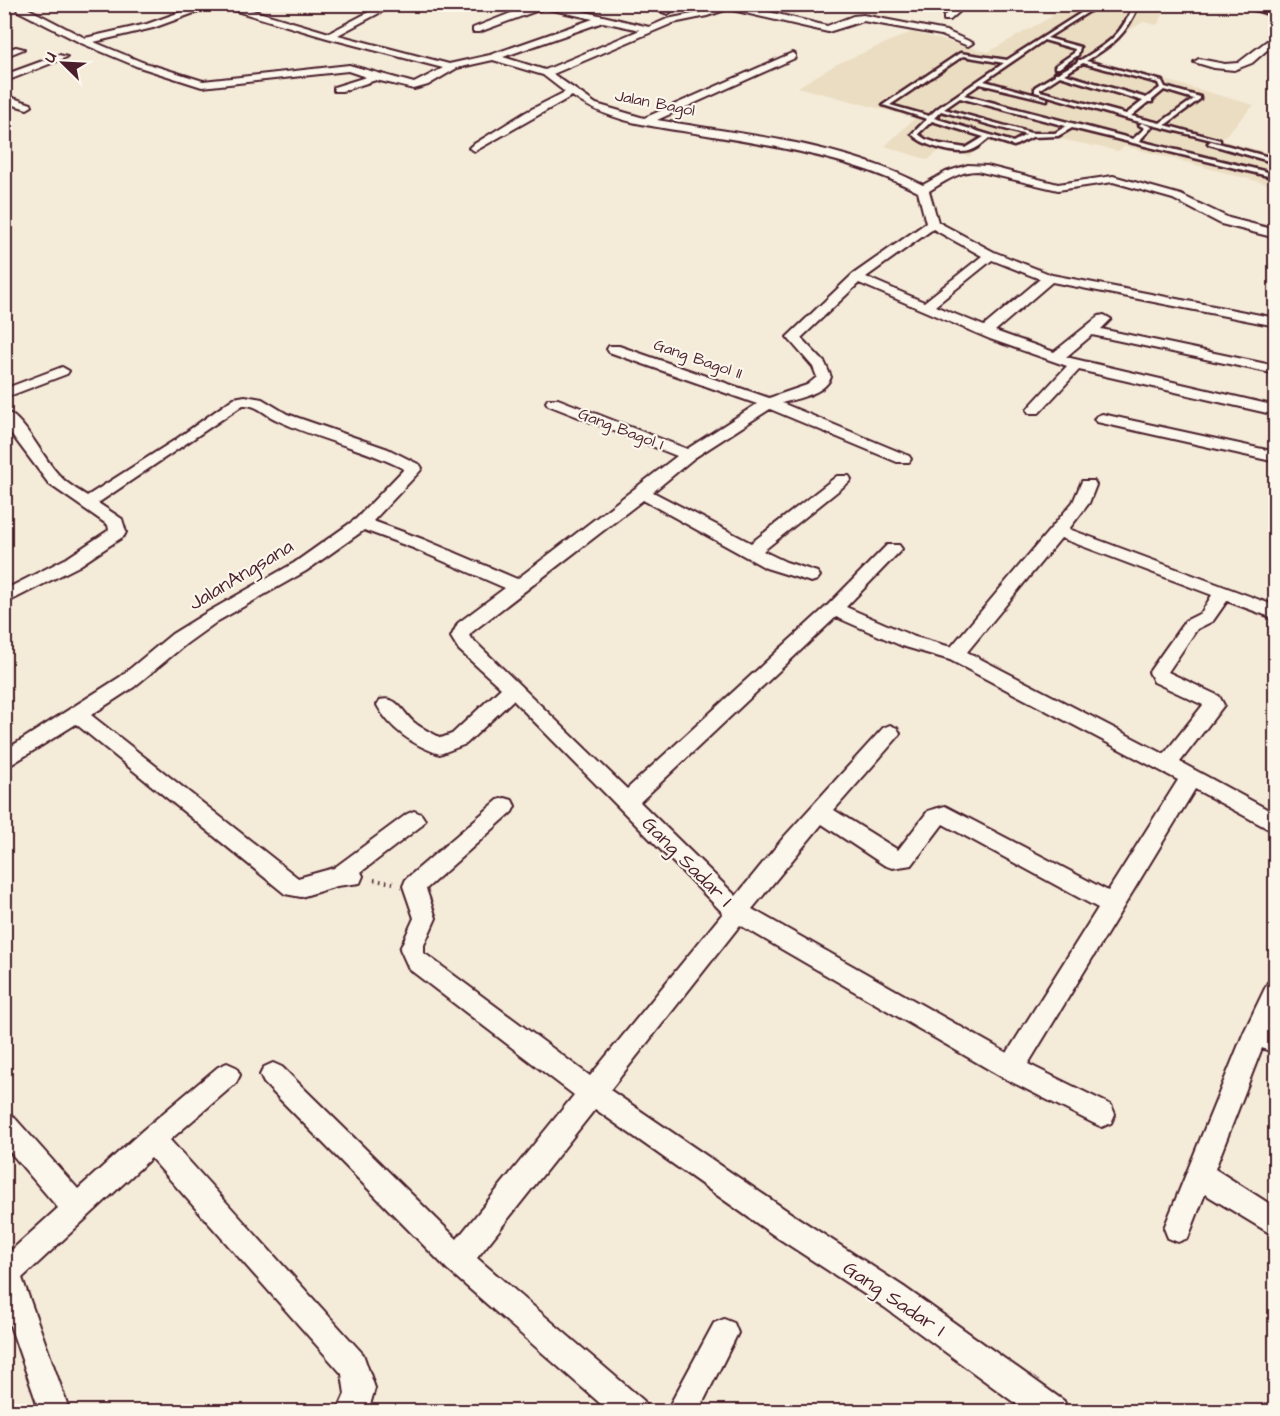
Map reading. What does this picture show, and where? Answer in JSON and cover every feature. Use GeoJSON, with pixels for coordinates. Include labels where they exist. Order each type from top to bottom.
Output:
{"type":"FeatureCollection","features":[{"type":"Feature","properties":{"kind":"main road"},"geometry":{"type":"LineString","coordinates":[[1241,4],[1275,12]]}},
{"type":"Feature","properties":{"kind":"street"},"geometry":{"type":"LineString","coordinates":[[19,4],[21,9],[84,41],[139,64],[202,84],[346,68],[376,77],[418,85],[453,67],[493,57],[602,19]]}},
{"type":"Feature","properties":{"kind":"street"},"geometry":{"type":"LineString","coordinates":[[84,41],[150,26],[213,4]]}},
{"type":"Feature","properties":{"kind":"street"},"geometry":{"type":"LineString","coordinates":[[220,4],[330,36],[453,67]]}},
{"type":"Feature","properties":{"kind":"street"},"geometry":{"type":"LineString","coordinates":[[330,36],[392,4]]}},
{"type":"Feature","properties":{"kind":"street"},"geometry":{"type":"LineString","coordinates":[[495,4],[526,10]]}},
{"type":"Feature","properties":{"kind":"street"},"geometry":{"type":"LineString","coordinates":[[643,4],[669,11]]}},
{"type":"Feature","properties":{"kind":"street"},"geometry":{"type":"LineString","coordinates":[[947,18],[964,4]]}},
{"type":"Feature","properties":{"kind":"street"},"geometry":{"type":"LineString","coordinates":[[476,30],[544,5],[651,30]]}},
{"type":"Feature","properties":{"kind":"street"},"geometry":{"type":"LineString","coordinates":[[546,73],[675,20],[730,5],[828,29],[856,18],[863,18],[943,33],[968,43]]}},
{"type":"Feature","properties":{"kind":"street"},"geometry":{"type":"LineString","coordinates":[[1199,62],[1225,69],[1239,68],[1275,37]]}},
{"type":"Feature","properties":{"kind":"street"},"geometry":{"type":"LineString","coordinates":[[4,54],[19,49]]}},
{"type":"Feature","properties":{"kind":"street"},"geometry":{"type":"LineString","coordinates":[[645,121],[792,56]]}},
{"type":"Feature","properties":{"kind":"street"},"geometry":{"type":"LineString","coordinates":[[4,79],[62,57]]}},
{"type":"Feature","properties":{"kind":"street","name":"Jalan Bagol"},"geometry":{"type":"LineString","coordinates":[[493,57],[546,73],[592,106],[645,121],[814,150],[892,174],[923,190]]}},
{"type":"Feature","properties":{"kind":"street"},"geometry":{"type":"LineString","coordinates":[[338,89],[376,77]]}},
{"type":"Feature","properties":{"kind":"street"},"geometry":{"type":"LineString","coordinates":[[475,148],[530,114],[572,92]]}},
{"type":"Feature","properties":{"kind":"street"},"geometry":{"type":"LineString","coordinates":[[4,98],[27,106]]}},
{"type":"Feature","properties":{"kind":"street"},"geometry":{"type":"LineString","coordinates":[[1275,234],[1225,221],[1177,197],[1113,179],[1102,178],[1064,187],[1047,186],[973,167],[955,172],[923,190],[932,224],[990,255],[1049,278],[1275,322]]}},
{"type":"Feature","properties":{"kind":"street"},"geometry":{"type":"LineString","coordinates":[[856,278],[932,224]]}},
{"type":"Feature","properties":{"kind":"street"},"geometry":{"type":"LineString","coordinates":[[926,307],[990,255]]}},
{"type":"Feature","properties":{"kind":"street"},"geometry":{"type":"LineString","coordinates":[[856,278],[986,332],[1076,365],[1275,411]]}},
{"type":"Feature","properties":{"kind":"street","name":"Gang Sadar I"},"geometry":{"type":"LineString","coordinates":[[856,278],[798,333],[796,341],[820,366],[825,377],[822,382],[812,388],[769,403],[688,455],[642,493],[464,628],[460,637],[737,912],[593,1092],[782,1224],[894,1297],[1053,1412]]}},
{"type":"Feature","properties":{"kind":"street"},"geometry":{"type":"LineString","coordinates":[[986,332],[1049,278]]}},
{"type":"Feature","properties":{"kind":"street"},"geometry":{"type":"LineString","coordinates":[[1056,358],[1104,319]]}},
{"type":"Feature","properties":{"kind":"street"},"geometry":{"type":"LineString","coordinates":[[1092,331],[1275,370]]}},
{"type":"Feature","properties":{"kind":"street","name":"Gang Bagol II"},"geometry":{"type":"LineString","coordinates":[[614,349],[769,403],[903,459]]}},
{"type":"Feature","properties":{"kind":"street"},"geometry":{"type":"LineString","coordinates":[[1034,410],[1076,365]]}},
{"type":"Feature","properties":{"kind":"street"},"geometry":{"type":"LineString","coordinates":[[4,394],[62,371]]}},
{"type":"Feature","properties":{"kind":"street","name":"JalanAngsana"},"geometry":{"type":"LineString","coordinates":[[4,761],[127,682],[179,639],[222,611],[300,567],[362,523],[414,468],[382,452],[280,416],[254,400],[247,399],[239,400],[180,443],[86,504]]}},
{"type":"Feature","properties":{"kind":"street","name":"Gang Bagol I"},"geometry":{"type":"LineString","coordinates":[[553,402],[688,455]]}},
{"type":"Feature","properties":{"kind":"street"},"geometry":{"type":"LineString","coordinates":[[4,416],[20,432],[55,481],[116,523],[118,532],[73,562],[4,598]]}},
{"type":"Feature","properties":{"kind":"street"},"geometry":{"type":"LineString","coordinates":[[1102,419],[1275,457]]}},
{"type":"Feature","properties":{"kind":"street"},"geometry":{"type":"LineString","coordinates":[[752,551],[843,479]]}},
{"type":"Feature","properties":{"kind":"street"},"geometry":{"type":"LineString","coordinates":[[955,654],[1082,503],[1088,485]]}},
{"type":"Feature","properties":{"kind":"street"},"geometry":{"type":"LineString","coordinates":[[642,493],[752,551],[760,558],[811,576]]}},
{"type":"Feature","properties":{"kind":"street"},"geometry":{"type":"LineString","coordinates":[[362,523],[419,544],[517,586]]}},
{"type":"Feature","properties":{"kind":"street"},"geometry":{"type":"LineString","coordinates":[[1059,531],[1275,614]]}},
{"type":"Feature","properties":{"kind":"street"},"geometry":{"type":"LineString","coordinates":[[627,801],[834,609],[893,549]]}},
{"type":"Feature","properties":{"kind":"street"},"geometry":{"type":"LineString","coordinates":[[1167,764],[1214,705],[1212,701],[1161,677],[1158,672],[1191,625],[1207,616],[1222,594]]}},
{"type":"Feature","properties":{"kind":"street"},"geometry":{"type":"LineString","coordinates":[[834,609],[898,637],[939,652],[955,654],[1167,764],[1275,825]]}},
{"type":"Feature","properties":{"kind":"street"},"geometry":{"type":"LineString","coordinates":[[387,705],[408,729],[440,746],[459,739],[513,688]]}},
{"type":"Feature","properties":{"kind":"street"},"geometry":{"type":"LineString","coordinates":[[77,714],[292,887],[304,889],[347,875],[386,839],[414,820]]}},
{"type":"Feature","properties":{"kind":"street"},"geometry":{"type":"LineString","coordinates":[[890,734],[820,811],[737,912],[1011,1069],[1102,1114]]}},
{"type":"Feature","properties":{"kind":"street"},"geometry":{"type":"LineString","coordinates":[[1011,1069],[1191,777]]}},
{"type":"Feature","properties":{"kind":"street"},"geometry":{"type":"LineString","coordinates":[[458,1260],[593,1092],[565,1074],[412,956],[412,944],[426,915],[414,886],[505,807]]}},
{"type":"Feature","properties":{"kind":"street"},"geometry":{"type":"LineString","coordinates":[[820,811],[892,859],[898,860],[904,859],[935,817],[945,815],[1113,906]]}},
{"type":"Feature","properties":{"kind":"street"},"geometry":{"type":"LineString","coordinates":[[1178,1228],[1199,1174],[1265,1038],[1275,990]]}},
{"type":"Feature","properties":{"kind":"street"},"geometry":{"type":"LineString","coordinates":[[54,1412],[6,1275],[76,1208],[227,1074]]}},
{"type":"Feature","properties":{"kind":"street"},"geometry":{"type":"LineString","coordinates":[[273,1075],[458,1260],[633,1412]]}},
{"type":"Feature","properties":{"kind":"street"},"geometry":{"type":"LineString","coordinates":[[4,1125],[76,1208]]}},
{"type":"Feature","properties":{"kind":"street"},"geometry":{"type":"LineString","coordinates":[[152,1139],[353,1364],[361,1389],[358,1402],[352,1412]]}},
{"type":"Feature","properties":{"kind":"street"},"geometry":{"type":"LineString","coordinates":[[1199,1174],[1275,1224]]}},
{"type":"Feature","properties":{"kind":"street"},"geometry":{"type":"LineString","coordinates":[[681,1412],[724,1333]]}},
{"type":"Feature","properties":{"kind":"lane"},"geometry":{"type":"LineString","coordinates":[[1067,4],[1087,10]]}},
{"type":"Feature","properties":{"kind":"lane"},"geometry":{"type":"LineString","coordinates":[[987,137],[965,150],[955,150],[920,140],[915,134],[940,109],[1043,38],[1099,4]]}},
{"type":"Feature","properties":{"kind":"lane"},"geometry":{"type":"LineString","coordinates":[[1137,4],[1125,29],[1112,42],[1057,74],[1037,88],[1038,92],[1218,141]]}},
{"type":"Feature","properties":{"kind":"lane"},"geometry":{"type":"LineString","coordinates":[[1018,92],[1078,51],[1072,45],[1043,38]]}},
{"type":"Feature","properties":{"kind":"lane"},"geometry":{"type":"LineString","coordinates":[[1008,62],[965,53],[886,103],[888,107],[1014,144],[1031,135]]}},
{"type":"Feature","properties":{"kind":"lane"},"geometry":{"type":"LineString","coordinates":[[1080,61],[1133,73],[1160,82],[1163,88],[1198,98],[1160,126]]}},
{"type":"Feature","properties":{"kind":"lane"},"geometry":{"type":"LineString","coordinates":[[1057,74],[1150,101]]}},
{"type":"Feature","properties":{"kind":"lane"},"geometry":{"type":"LineString","coordinates":[[980,82],[1275,161]]}},
{"type":"Feature","properties":{"kind":"lane"},"geometry":{"type":"LineString","coordinates":[[1126,117],[1150,101],[1163,88]]}},
{"type":"Feature","properties":{"kind":"lane"},"geometry":{"type":"LineString","coordinates":[[961,96],[1071,126],[1275,176]]}},
{"type":"Feature","properties":{"kind":"lane"},"geometry":{"type":"LineString","coordinates":[[940,109],[1031,135],[1052,136],[1071,126]]}},
{"type":"Feature","properties":{"kind":"lane"},"geometry":{"type":"LineString","coordinates":[[1134,142],[1149,127]]}},
{"type":"Feature","properties":{"kind":"path"},"geometry":{"type":"LineString","coordinates":[[347,875],[414,886]]}},
{"type":"Feature","properties":{"kind":"shaded area"},"geometry":{"type":"Polygon","coordinates":[[[1002,5],[1169,5],[1157,25],[1143,22],[1083,57],[1254,105],[1221,140],[1275,155],[1275,186],[1125,146],[1118,151],[1037,134],[1017,148],[987,142],[969,156],[942,148],[928,160],[885,146],[915,118],[798,87],[837,64],[912,32],[988,52],[1053,16],[1002,5]]]}}]}
